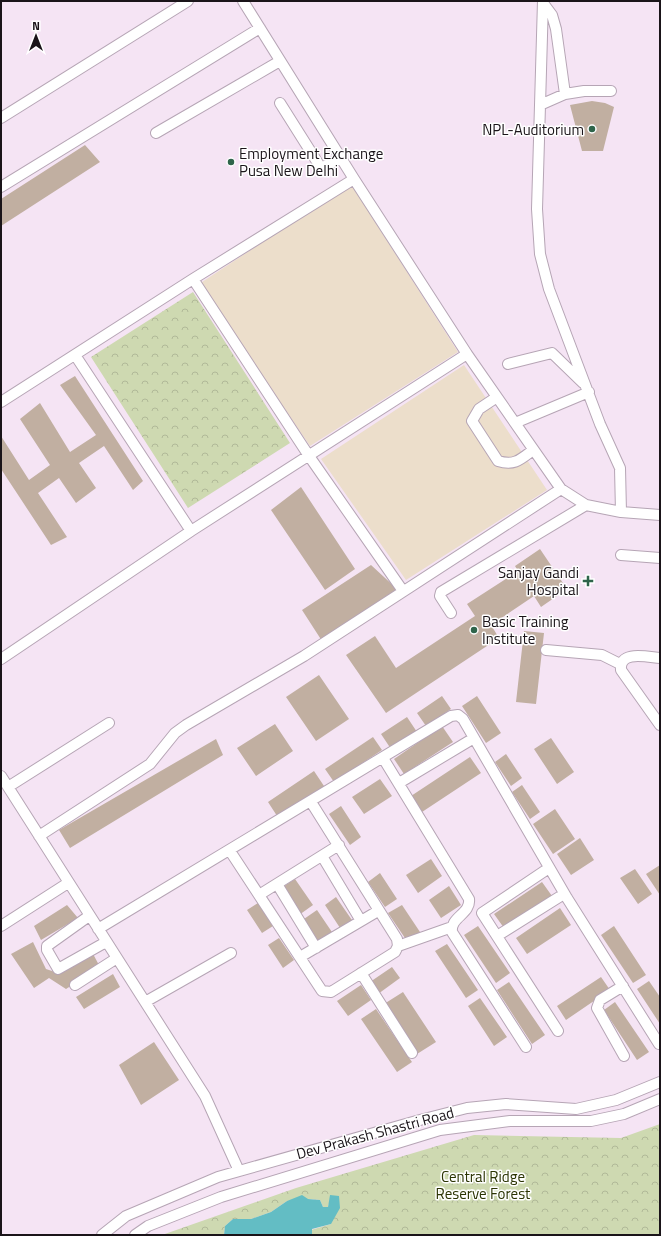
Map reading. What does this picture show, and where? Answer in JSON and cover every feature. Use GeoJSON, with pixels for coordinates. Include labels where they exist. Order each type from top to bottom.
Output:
{"type":"FeatureCollection","features":[{"type":"Feature","properties":{"kind":"street"},"geometry":{"type":"LineString","coordinates":[[1,118],[188,1]]}},
{"type":"Feature","properties":{"kind":"street"},"geometry":{"type":"LineString","coordinates":[[243,1],[354,179],[468,354],[514,423],[561,489],[586,505],[621,512],[660,515]]}},
{"type":"Feature","properties":{"kind":"street"},"geometry":{"type":"LineString","coordinates":[[543,2],[552,15],[556,29],[564,94]]}},
{"type":"Feature","properties":{"kind":"street"},"geometry":{"type":"LineString","coordinates":[[543,2],[537,209],[540,254],[549,290],[600,424],[620,468],[621,512]]}},
{"type":"Feature","properties":{"kind":"street"},"geometry":{"type":"LineString","coordinates":[[1,187],[260,28]]}},
{"type":"Feature","properties":{"kind":"street"},"geometry":{"type":"LineString","coordinates":[[156,133],[280,61]]}},
{"type":"Feature","properties":{"kind":"street"},"geometry":{"type":"LineString","coordinates":[[540,105],[564,94],[584,91],[611,90]]}},
{"type":"Feature","properties":{"kind":"street"},"geometry":{"type":"LineString","coordinates":[[280,103],[321,168],[341,158]]}},
{"type":"Feature","properties":{"kind":"street"},"geometry":{"type":"LineString","coordinates":[[3,397],[75,355],[193,279],[354,179]]}},
{"type":"Feature","properties":{"kind":"street"},"geometry":{"type":"LineString","coordinates":[[193,279],[308,456],[403,591]]}},
{"type":"Feature","properties":{"kind":"street"},"geometry":{"type":"LineString","coordinates":[[508,364],[552,353],[588,390]]}},
{"type":"Feature","properties":{"kind":"street"},"geometry":{"type":"LineString","coordinates":[[2,656],[190,531],[468,354]]}},
{"type":"Feature","properties":{"kind":"street"},"geometry":{"type":"LineString","coordinates":[[75,355],[190,531]]}},
{"type":"Feature","properties":{"kind":"street"},"geometry":{"type":"LineString","coordinates":[[514,423],[588,390]]}},
{"type":"Feature","properties":{"kind":"street"},"geometry":{"type":"LineString","coordinates":[[497,397],[479,409],[472,421],[498,461],[507,464],[519,461],[534,450]]}},
{"type":"Feature","properties":{"kind":"street"},"geometry":{"type":"LineString","coordinates":[[39,836],[150,764],[174,733],[186,725],[304,656],[561,489]]}},
{"type":"Feature","properties":{"kind":"street"},"geometry":{"type":"LineString","coordinates":[[451,613],[440,596],[441,592],[586,505]]}},
{"type":"Feature","properties":{"kind":"street"},"geometry":{"type":"LineString","coordinates":[[621,555],[660,558]]}},
{"type":"Feature","properties":{"kind":"street"},"geometry":{"type":"LineString","coordinates":[[546,650],[602,655],[620,664]]}},
{"type":"Feature","properties":{"kind":"street"},"geometry":{"type":"LineString","coordinates":[[620,664],[623,660],[630,656],[660,658]]}},
{"type":"Feature","properties":{"kind":"street"},"geometry":{"type":"LineString","coordinates":[[620,664],[621,670],[660,724]]}},
{"type":"Feature","properties":{"kind":"street"},"geometry":{"type":"LineString","coordinates":[[98,929],[230,851],[451,716],[458,715],[463,719],[564,894],[659,1044]]}},
{"type":"Feature","properties":{"kind":"street"},"geometry":{"type":"LineString","coordinates":[[8,787],[110,723]]}},
{"type":"Feature","properties":{"kind":"street"},"geometry":{"type":"LineString","coordinates":[[399,783],[474,738]]}},
{"type":"Feature","properties":{"kind":"street"},"geometry":{"type":"LineString","coordinates":[[383,758],[469,899],[470,905],[467,910],[454,922],[452,932],[526,1047]]}},
{"type":"Feature","properties":{"kind":"street"},"geometry":{"type":"LineString","coordinates":[[1,776],[205,1096],[239,1171]]}},
{"type":"Feature","properties":{"kind":"street"},"geometry":{"type":"LineString","coordinates":[[230,851],[322,991],[326,993],[331,992],[395,952],[398,946],[397,939],[378,911],[339,845],[311,802]]}},
{"type":"Feature","properties":{"kind":"street"},"geometry":{"type":"LineString","coordinates":[[259,895],[339,845]]}},
{"type":"Feature","properties":{"kind":"street"},"geometry":{"type":"LineString","coordinates":[[322,856],[361,921]]}},
{"type":"Feature","properties":{"kind":"street"},"geometry":{"type":"LineString","coordinates":[[549,868],[482,913],[558,1031]]}},
{"type":"Feature","properties":{"kind":"street"},"geometry":{"type":"LineString","coordinates":[[1,926],[68,883]]}},
{"type":"Feature","properties":{"kind":"street"},"geometry":{"type":"LineString","coordinates":[[277,884],[316,948]]}},
{"type":"Feature","properties":{"kind":"street"},"geometry":{"type":"LineString","coordinates":[[497,936],[564,894]]}},
{"type":"Feature","properties":{"kind":"street"},"geometry":{"type":"LineString","coordinates":[[300,957],[378,911]]}},
{"type":"Feature","properties":{"kind":"street"},"geometry":{"type":"LineString","coordinates":[[89,916],[47,946],[47,950],[58,969],[106,942]]}},
{"type":"Feature","properties":{"kind":"street"},"geometry":{"type":"LineString","coordinates":[[398,946],[452,927]]}},
{"type":"Feature","properties":{"kind":"street"},"geometry":{"type":"LineString","coordinates":[[145,1002],[231,953]]}},
{"type":"Feature","properties":{"kind":"street"},"geometry":{"type":"LineString","coordinates":[[74,985],[117,958]]}},
{"type":"Feature","properties":{"kind":"street"},"geometry":{"type":"LineString","coordinates":[[361,973],[412,1054]]}},
{"type":"Feature","properties":{"kind":"street"},"geometry":{"type":"LineString","coordinates":[[622,986],[600,1000],[597,1008],[624,1056]]}},
{"type":"Feature","properties":{"kind":"street","name":"Dev Prakash Shastri Road"},"geometry":{"type":"LineString","coordinates":[[102,1235],[126,1216],[218,1177],[467,1108],[506,1104],[576,1109],[616,1100],[660,1082]]}},
{"type":"Feature","properties":{"kind":"street","name":"Dev Prakash Shastri Road"},"geometry":{"type":"LineString","coordinates":[[135,1235],[148,1226],[221,1197],[440,1130],[510,1122],[591,1121],[624,1114],[660,1099]]}},
{"type":"Feature","properties":{"kind":"shaded area"},"geometry":{"type":"Polygon","coordinates":[[[351,184],[458,352],[310,446],[199,284],[351,184]]]}},
{"type":"Feature","properties":{"kind":"shaded area"},"geometry":{"type":"Polygon","coordinates":[[[464,365],[547,490],[406,580],[321,459],[464,365]]]}},
{"type":"Feature","properties":{"kind":"green space"},"geometry":{"type":"Polygon","coordinates":[[[193,292],[290,443],[188,508],[91,357],[193,292]]]}},
{"type":"Feature","properties":{"kind":"green space","name":"Central Ridge Reserve Forest"},"geometry":{"type":"Polygon","coordinates":[[[660,1124],[660,1235],[312,1235],[311,1230],[331,1224],[331,1195],[328,1207],[323,1207],[320,1200],[308,1199],[287,1201],[271,1212],[251,1219],[233,1219],[225,1226],[224,1235],[162,1235],[296,1188],[474,1135],[621,1138],[660,1124]]]}},
{"type":"Feature","properties":{"kind":"water"},"geometry":{"type":"Polygon","coordinates":[[[302,1195],[308,1199],[320,1200],[323,1207],[328,1207],[330,1195],[339,1196],[340,1208],[331,1224],[312,1229],[312,1235],[224,1235],[225,1226],[233,1219],[251,1219],[271,1212],[287,1201],[302,1195]]]}},
{"type":"Feature","properties":{"kind":"building","name":"NPL-Auditorium"},"geometry":{"type":"Polygon","coordinates":[[[592,101],[605,103],[614,107],[603,151],[582,151],[570,105],[592,101]]]}},
{"type":"Feature","properties":{"kind":"building"},"geometry":{"type":"Polygon","coordinates":[[[85,145],[100,162],[1,226],[1,199],[85,145]]]}},
{"type":"Feature","properties":{"kind":"building"},"geometry":{"type":"Polygon","coordinates":[[[75,376],[143,481],[133,490],[104,446],[79,463],[96,488],[76,503],[59,478],[38,493],[67,537],[51,545],[1,469],[1,436],[29,480],[50,465],[20,419],[40,403],[70,452],[96,435],[60,385],[75,376]]]}},
{"type":"Feature","properties":{"kind":"building"},"geometry":{"type":"Polygon","coordinates":[[[301,487],[355,569],[325,590],[271,510],[301,487]]]}},
{"type":"Feature","properties":{"kind":"building","name":"Basic Training Institute"},"geometry":{"type":"Polygon","coordinates":[[[540,549],[567,589],[541,607],[534,596],[491,625],[499,638],[386,713],[346,655],[375,636],[396,668],[475,616],[467,604],[518,571],[515,566],[540,549]]]}},
{"type":"Feature","properties":{"kind":"building"},"geometry":{"type":"Polygon","coordinates":[[[371,565],[397,589],[322,641],[302,610],[371,565]]]}},
{"type":"Feature","properties":{"kind":"building"},"geometry":{"type":"Polygon","coordinates":[[[524,631],[544,633],[536,704],[516,702],[524,631]]]}},
{"type":"Feature","properties":{"kind":"building"},"geometry":{"type":"Polygon","coordinates":[[[319,675],[349,719],[316,741],[286,697],[319,675]]]}},
{"type":"Feature","properties":{"kind":"building"},"geometry":{"type":"Polygon","coordinates":[[[442,696],[451,709],[426,726],[417,713],[442,696]]]}},
{"type":"Feature","properties":{"kind":"building"},"geometry":{"type":"Polygon","coordinates":[[[477,696],[501,733],[486,743],[462,706],[477,696]]]}},
{"type":"Feature","properties":{"kind":"building"},"geometry":{"type":"Polygon","coordinates":[[[407,717],[417,732],[391,749],[381,734],[407,717]]]}},
{"type":"Feature","properties":{"kind":"building"},"geometry":{"type":"Polygon","coordinates":[[[275,724],[293,751],[256,776],[237,748],[275,724]]]}},
{"type":"Feature","properties":{"kind":"building"},"geometry":{"type":"Polygon","coordinates":[[[442,726],[453,742],[404,774],[394,759],[442,726]]]}},
{"type":"Feature","properties":{"kind":"building"},"geometry":{"type":"Polygon","coordinates":[[[373,737],[382,750],[334,782],[325,769],[373,737]]]}},
{"type":"Feature","properties":{"kind":"building"},"geometry":{"type":"Polygon","coordinates":[[[551,738],[574,772],[557,784],[534,749],[551,738]]]}},
{"type":"Feature","properties":{"kind":"building"},"geometry":{"type":"Polygon","coordinates":[[[216,739],[223,755],[70,848],[59,830],[216,739]]]}},
{"type":"Feature","properties":{"kind":"building"},"geometry":{"type":"Polygon","coordinates":[[[506,754],[522,778],[511,786],[495,762],[506,754]]]}},
{"type":"Feature","properties":{"kind":"building"},"geometry":{"type":"Polygon","coordinates":[[[470,757],[481,773],[422,812],[411,796],[470,757]]]}},
{"type":"Feature","properties":{"kind":"building"},"geometry":{"type":"Polygon","coordinates":[[[314,771],[326,789],[279,819],[268,802],[314,771]]]}},
{"type":"Feature","properties":{"kind":"building"},"geometry":{"type":"Polygon","coordinates":[[[380,779],[392,796],[364,814],[352,797],[380,779]]]}},
{"type":"Feature","properties":{"kind":"building"},"geometry":{"type":"Polygon","coordinates":[[[522,785],[540,812],[530,819],[512,792],[522,785]]]}},
{"type":"Feature","properties":{"kind":"building"},"geometry":{"type":"Polygon","coordinates":[[[341,806],[361,837],[350,845],[329,814],[341,806]]]}},
{"type":"Feature","properties":{"kind":"building"},"geometry":{"type":"Polygon","coordinates":[[[555,809],[575,839],[553,854],[533,824],[555,809]]]}},
{"type":"Feature","properties":{"kind":"building"},"geometry":{"type":"Polygon","coordinates":[[[580,838],[594,860],[571,875],[557,854],[580,838]]]}},
{"type":"Feature","properties":{"kind":"building"},"geometry":{"type":"Polygon","coordinates":[[[431,859],[442,876],[418,893],[406,875],[431,859]]]}},
{"type":"Feature","properties":{"kind":"building"},"geometry":{"type":"Polygon","coordinates":[[[660,865],[660,895],[646,874],[660,865]]]}},
{"type":"Feature","properties":{"kind":"building"},"geometry":{"type":"Polygon","coordinates":[[[635,869],[652,894],[638,904],[620,878],[635,869]]]}},
{"type":"Feature","properties":{"kind":"building"},"geometry":{"type":"Polygon","coordinates":[[[380,873],[397,899],[385,907],[368,882],[380,873]]]}},
{"type":"Feature","properties":{"kind":"building"},"geometry":{"type":"Polygon","coordinates":[[[295,879],[313,905],[299,915],[281,888],[295,879]]]}},
{"type":"Feature","properties":{"kind":"building"},"geometry":{"type":"Polygon","coordinates":[[[542,882],[552,896],[504,928],[494,914],[542,882]]]}},
{"type":"Feature","properties":{"kind":"building"},"geometry":{"type":"Polygon","coordinates":[[[449,886],[461,905],[441,918],[429,900],[449,886]]]}},
{"type":"Feature","properties":{"kind":"building"},"geometry":{"type":"Polygon","coordinates":[[[336,897],[354,923],[342,931],[325,905],[336,897]]]}},
{"type":"Feature","properties":{"kind":"building"},"geometry":{"type":"Polygon","coordinates":[[[258,903],[273,926],[262,933],[247,910],[258,903]]]}},
{"type":"Feature","properties":{"kind":"building"},"geometry":{"type":"Polygon","coordinates":[[[67,905],[78,918],[41,940],[34,926],[67,905]]]}},
{"type":"Feature","properties":{"kind":"building"},"geometry":{"type":"Polygon","coordinates":[[[402,905],[420,932],[407,941],[388,913],[402,905]]]}},
{"type":"Feature","properties":{"kind":"building"},"geometry":{"type":"Polygon","coordinates":[[[560,908],[571,925],[527,954],[516,938],[560,908]]]}},
{"type":"Feature","properties":{"kind":"building"},"geometry":{"type":"Polygon","coordinates":[[[317,910],[334,935],[318,946],[301,921],[317,910]]]}},
{"type":"Feature","properties":{"kind":"building"},"geometry":{"type":"Polygon","coordinates":[[[478,926],[510,973],[496,983],[464,935],[478,926]]]}},
{"type":"Feature","properties":{"kind":"building"},"geometry":{"type":"Polygon","coordinates":[[[614,926],[646,975],[633,983],[601,935],[614,926]]]}},
{"type":"Feature","properties":{"kind":"building"},"geometry":{"type":"Polygon","coordinates":[[[279,938],[294,960],[283,968],[268,945],[279,938]]]}},
{"type":"Feature","properties":{"kind":"building"},"geometry":{"type":"Polygon","coordinates":[[[33,942],[46,969],[58,973],[92,952],[100,967],[66,989],[49,978],[34,988],[11,954],[33,942]]]}},
{"type":"Feature","properties":{"kind":"building"},"geometry":{"type":"Polygon","coordinates":[[[447,944],[478,990],[466,998],[435,951],[447,944]]]}},
{"type":"Feature","properties":{"kind":"building"},"geometry":{"type":"Polygon","coordinates":[[[392,967],[400,978],[378,994],[370,982],[392,967]]]}},
{"type":"Feature","properties":{"kind":"building"},"geometry":{"type":"Polygon","coordinates":[[[113,974],[120,987],[84,1009],[76,997],[113,974]]]}},
{"type":"Feature","properties":{"kind":"building"},"geometry":{"type":"Polygon","coordinates":[[[601,977],[610,990],[566,1020],[557,1006],[601,977]]]}},
{"type":"Feature","properties":{"kind":"building"},"geometry":{"type":"Polygon","coordinates":[[[649,981],[660,997],[660,1024],[637,989],[649,981]]]}},
{"type":"Feature","properties":{"kind":"building"},"geometry":{"type":"Polygon","coordinates":[[[509,982],[545,1035],[532,1044],[497,990],[509,982]]]}},
{"type":"Feature","properties":{"kind":"building"},"geometry":{"type":"Polygon","coordinates":[[[361,985],[371,1000],[348,1016],[337,1001],[361,985]]]}},
{"type":"Feature","properties":{"kind":"building"},"geometry":{"type":"Polygon","coordinates":[[[403,992],[436,1042],[417,1054],[384,1004],[403,992]]]}},
{"type":"Feature","properties":{"kind":"building"},"geometry":{"type":"Polygon","coordinates":[[[480,998],[507,1037],[494,1046],[468,1006],[480,998]]]}},
{"type":"Feature","properties":{"kind":"building"},"geometry":{"type":"Polygon","coordinates":[[[615,1002],[649,1052],[637,1060],[604,1010],[615,1002]]]}},
{"type":"Feature","properties":{"kind":"building"},"geometry":{"type":"Polygon","coordinates":[[[376,1009],[412,1062],[397,1072],[361,1019],[376,1009]]]}},
{"type":"Feature","properties":{"kind":"building"},"geometry":{"type":"Polygon","coordinates":[[[154,1042],[179,1080],[141,1105],[119,1065],[154,1042]]]}},
{"type":"Feature","properties":{"kind":"place","name":"NPL-Auditorium"},"geometry":{"type":"Point","coordinates":[592,129]}},
{"type":"Feature","properties":{"kind":"place","name":"Employment Exchange Pusa New Delhi"},"geometry":{"type":"Point","coordinates":[231,162]}},
{"type":"Feature","properties":{"kind":"place","name":"Sanjay Gandi Hospital"},"geometry":{"type":"Point","coordinates":[588,581]}},
{"type":"Feature","properties":{"kind":"place","name":"Basic Training Institute"},"geometry":{"type":"Point","coordinates":[474,630]}}]}
